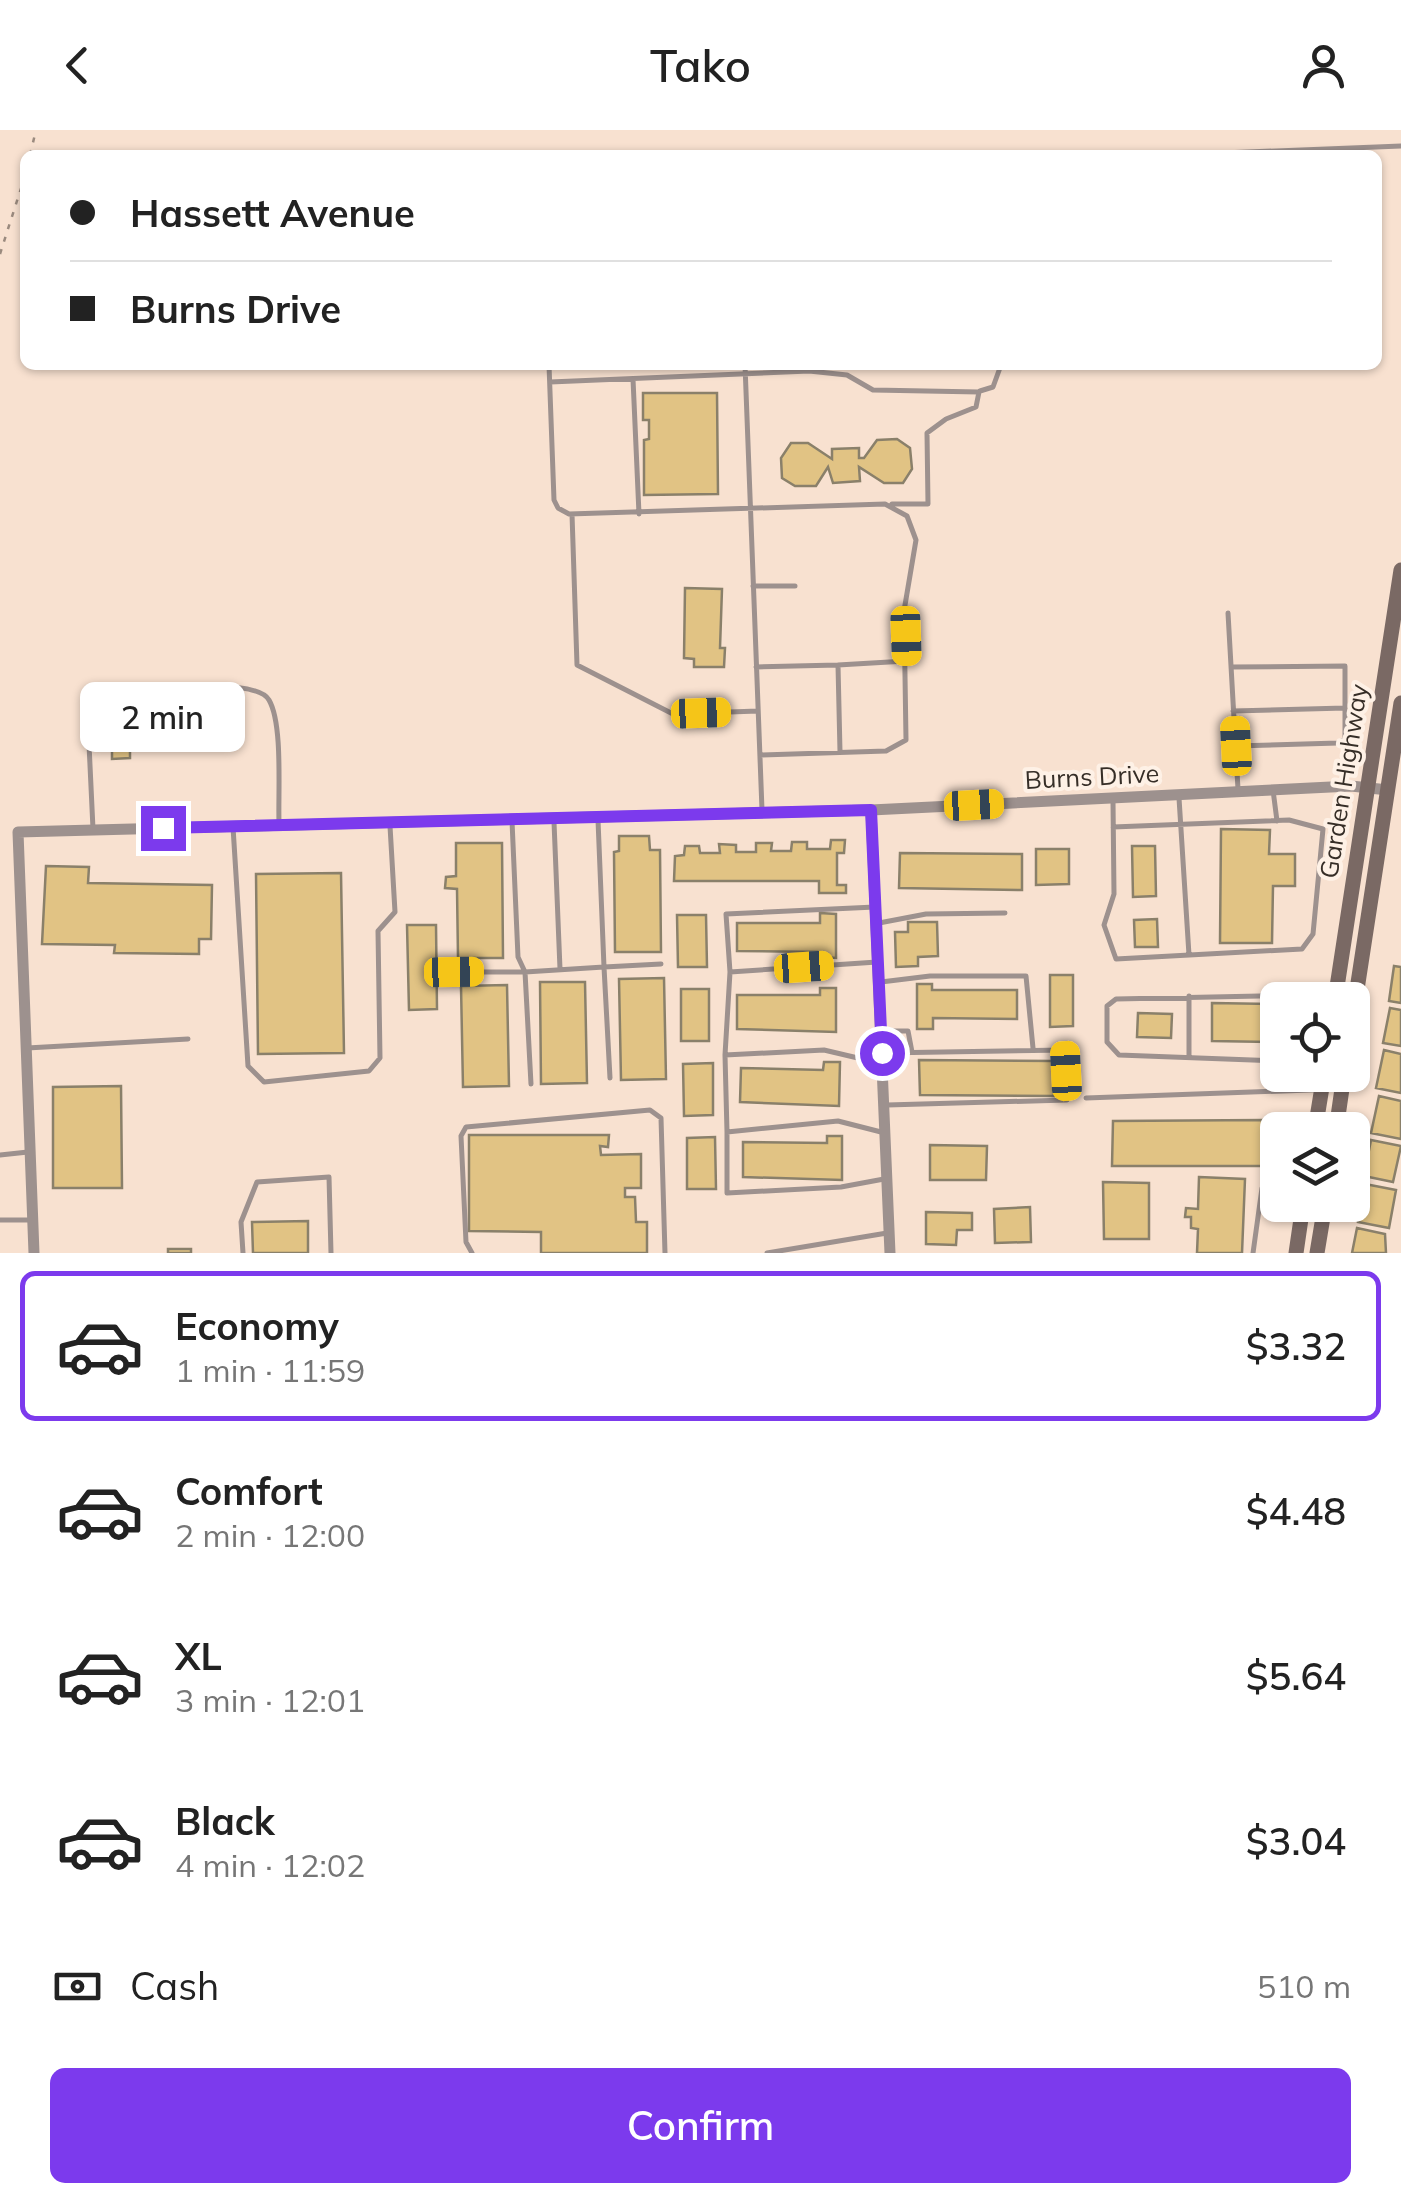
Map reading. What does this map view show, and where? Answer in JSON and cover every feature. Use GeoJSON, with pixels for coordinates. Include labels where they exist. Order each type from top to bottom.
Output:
{"type":"FeatureCollection","features":[{"type":"Feature","properties":{"kind":"main road","name":"Garden Highway"},"geometry":{"type":"LineString","coordinates":[[1338,982],[1401,570]]}},
{"type":"Feature","properties":{"kind":"main road","name":"Garden Highway"},"geometry":{"type":"LineString","coordinates":[[1358,982],[1401,707]]}},
{"type":"Feature","properties":{"kind":"main road"},"geometry":{"type":"LineString","coordinates":[[1296,1253],[1301,1222]]}},
{"type":"Feature","properties":{"kind":"main road"},"geometry":{"type":"LineString","coordinates":[[1317,1253],[1322,1222]]}},
{"type":"Feature","properties":{"kind":"street","name":"Burns Drive"},"geometry":{"type":"LineString","coordinates":[[27,1048],[18,832],[871,810],[1273,790],[1388,790]]}},
{"type":"Feature","properties":{"kind":"street"},"geometry":{"type":"LineString","coordinates":[[871,810],[890,1253]]}},
{"type":"Feature","properties":{"kind":"street"},"geometry":{"type":"LineString","coordinates":[[27,1048],[34,1253]]}},
{"type":"Feature","properties":{"kind":"lane"},"geometry":{"type":"LineString","coordinates":[[1300,150],[1401,146]]}},
{"type":"Feature","properties":{"kind":"lane"},"geometry":{"type":"LineString","coordinates":[[549,370],[554,500],[558,508],[572,514],[928,504],[927,433],[946,418],[976,407],[979,392]]}},
{"type":"Feature","properties":{"kind":"lane"},"geometry":{"type":"LineString","coordinates":[[745,370],[762,813]]}},
{"type":"Feature","properties":{"kind":"lane"},"geometry":{"type":"LineString","coordinates":[[550,382],[809,372],[847,375],[873,390],[979,392],[993,387],[999,370]]}},
{"type":"Feature","properties":{"kind":"lane"},"geometry":{"type":"LineString","coordinates":[[634,379],[639,514]]}},
{"type":"Feature","properties":{"kind":"lane"},"geometry":{"type":"LineString","coordinates":[[760,756],[886,751],[906,740],[904,611],[916,540],[908,516],[885,504]]}},
{"type":"Feature","properties":{"kind":"lane"},"geometry":{"type":"LineString","coordinates":[[572,514],[576,666],[673,714],[758,711]]}},
{"type":"Feature","properties":{"kind":"lane"},"geometry":{"type":"LineString","coordinates":[[753,586],[795,586]]}},
{"type":"Feature","properties":{"kind":"lane"},"geometry":{"type":"LineString","coordinates":[[1228,613],[1238,792]]}},
{"type":"Feature","properties":{"kind":"lane"},"geometry":{"type":"LineString","coordinates":[[756,667],[906,662]]}},
{"type":"Feature","properties":{"kind":"lane"},"geometry":{"type":"LineString","coordinates":[[838,664],[840,752]]}},
{"type":"Feature","properties":{"kind":"lane"},"geometry":{"type":"LineString","coordinates":[[1231,667],[1342,664],[1345,708],[1345,740],[1236,746]]}},
{"type":"Feature","properties":{"kind":"lane"},"geometry":{"type":"LineString","coordinates":[[93,830],[88,723],[94,699],[104,691],[231,686],[255,686],[264,692],[274,712],[280,826]]}},
{"type":"Feature","properties":{"kind":"lane"},"geometry":{"type":"LineString","coordinates":[[1234,711],[1345,708]]}},
{"type":"Feature","properties":{"kind":"lane"},"geometry":{"type":"LineString","coordinates":[[1273,790],[1277,820]]}},
{"type":"Feature","properties":{"kind":"lane"},"geometry":{"type":"LineString","coordinates":[[1179,794],[1188,955]]}},
{"type":"Feature","properties":{"kind":"lane"},"geometry":{"type":"LineString","coordinates":[[1113,798],[1113,827],[1114,894],[1104,925],[1116,958],[1302,950],[1313,934],[1322,829],[1277,820],[1113,827]]}},
{"type":"Feature","properties":{"kind":"lane"},"geometry":{"type":"LineString","coordinates":[[598,817],[610,1078]]}},
{"type":"Feature","properties":{"kind":"lane"},"geometry":{"type":"LineString","coordinates":[[554,818],[560,969]]}},
{"type":"Feature","properties":{"kind":"lane"},"geometry":{"type":"LineString","coordinates":[[512,820],[518,957],[525,972],[531,1084]]}},
{"type":"Feature","properties":{"kind":"lane"},"geometry":{"type":"LineString","coordinates":[[233,827],[248,1066],[264,1082],[369,1071],[380,1058],[378,931],[395,912],[390,823]]}},
{"type":"Feature","properties":{"kind":"lane"},"geometry":{"type":"LineString","coordinates":[[875,906],[726,914],[730,972],[725,1055],[727,1192],[841,1187],[887,1178]]}},
{"type":"Feature","properties":{"kind":"lane"},"geometry":{"type":"LineString","coordinates":[[876,924],[926,914],[1004,913]]}},
{"type":"Feature","properties":{"kind":"lane"},"geometry":{"type":"LineString","coordinates":[[730,972],[878,962]]}},
{"type":"Feature","properties":{"kind":"lane"},"geometry":{"type":"LineString","coordinates":[[454,972],[661,964]]}},
{"type":"Feature","properties":{"kind":"lane"},"geometry":{"type":"LineString","coordinates":[[878,983],[930,976],[1026,976],[1033,1048]]}},
{"type":"Feature","properties":{"kind":"lane"},"geometry":{"type":"LineString","coordinates":[[1189,996],[1189,1056]]}},
{"type":"Feature","properties":{"kind":"lane"},"geometry":{"type":"LineString","coordinates":[[1260,997],[1116,999],[1107,1006],[1106,1022],[1107,1042],[1119,1056],[1260,1060]]}},
{"type":"Feature","properties":{"kind":"lane"},"geometry":{"type":"LineString","coordinates":[[880,1030],[908,1031],[912,1052]]}},
{"type":"Feature","properties":{"kind":"lane"},"geometry":{"type":"LineString","coordinates":[[27,1048],[188,1039]]}},
{"type":"Feature","properties":{"kind":"lane"},"geometry":{"type":"LineString","coordinates":[[725,1055],[824,1050],[882,1058],[912,1052],[1065,1050],[1067,1100],[884,1104]]}},
{"type":"Feature","properties":{"kind":"lane"},"geometry":{"type":"LineString","coordinates":[[1086,1098],[1260,1089]]}},
{"type":"Feature","properties":{"kind":"lane"},"geometry":{"type":"LineString","coordinates":[[472,1253],[466,1242],[462,1136],[466,1127],[650,1110],[661,1118],[666,1253]]}},
{"type":"Feature","properties":{"kind":"lane"},"geometry":{"type":"LineString","coordinates":[[727,1132],[838,1121],[885,1133]]}},
{"type":"Feature","properties":{"kind":"lane"},"geometry":{"type":"LineString","coordinates":[[0,1155],[31,1151]]}},
{"type":"Feature","properties":{"kind":"lane"},"geometry":{"type":"LineString","coordinates":[[243,1253],[241,1222],[257,1182],[329,1177],[330,1253]]}},
{"type":"Feature","properties":{"kind":"lane"},"geometry":{"type":"LineString","coordinates":[[1253,1253],[1260,1202]]}},
{"type":"Feature","properties":{"kind":"lane"},"geometry":{"type":"LineString","coordinates":[[0,1220],[33,1220]]}},
{"type":"Feature","properties":{"kind":"lane"},"geometry":{"type":"LineString","coordinates":[[767,1253],[889,1233]]}},
{"type":"Feature","properties":{"kind":"path"},"geometry":{"type":"LineString","coordinates":[[0,254],[20,192]]}},
{"type":"Feature","properties":{"kind":"building"},"geometry":{"type":"Polygon","coordinates":[[[643,393],[717,393],[718,494],[644,495],[644,440],[649,439],[649,420],[643,420],[643,393]]]}},
{"type":"Feature","properties":{"kind":"building"},"geometry":{"type":"Polygon","coordinates":[[[897,439],[910,448],[912,469],[903,483],[884,483],[859,467],[860,481],[833,483],[828,467],[816,486],[795,486],[782,478],[781,458],[791,443],[808,443],[832,459],[832,449],[859,448],[859,458],[864,458],[877,440],[897,439]]]}},
{"type":"Feature","properties":{"kind":"building"},"geometry":{"type":"Polygon","coordinates":[[[685,588],[722,589],[720,648],[725,648],[724,667],[694,667],[694,659],[684,658],[685,588]]]}},
{"type":"Feature","properties":{"kind":"building"},"geometry":{"type":"Polygon","coordinates":[[[130,746],[130,758],[112,759],[112,747],[130,746]]]}},
{"type":"Feature","properties":{"kind":"building"},"geometry":{"type":"Polygon","coordinates":[[[1221,829],[1270,830],[1269,854],[1295,854],[1295,886],[1273,886],[1272,943],[1220,943],[1221,829]]]}},
{"type":"Feature","properties":{"kind":"building"},"geometry":{"type":"Polygon","coordinates":[[[619,836],[649,836],[650,850],[660,850],[661,952],[615,952],[614,852],[619,851],[619,836]]]}},
{"type":"Feature","properties":{"kind":"building"},"geometry":{"type":"Polygon","coordinates":[[[831,840],[845,840],[844,853],[837,853],[837,885],[846,885],[846,893],[819,893],[819,881],[674,881],[675,856],[684,855],[685,846],[699,846],[700,853],[720,853],[719,844],[736,845],[736,852],[756,852],[756,843],[772,843],[771,851],[791,851],[792,842],[807,842],[807,849],[830,849],[831,840]]]}},
{"type":"Feature","properties":{"kind":"building"},"geometry":{"type":"Polygon","coordinates":[[[456,843],[502,843],[503,958],[458,958],[457,889],[445,888],[446,877],[456,876],[456,843]]]}},
{"type":"Feature","properties":{"kind":"building"},"geometry":{"type":"Polygon","coordinates":[[[1132,846],[1155,846],[1156,896],[1133,897],[1132,846]]]}},
{"type":"Feature","properties":{"kind":"building"},"geometry":{"type":"Polygon","coordinates":[[[1036,849],[1069,849],[1069,884],[1036,885],[1036,849]]]}},
{"type":"Feature","properties":{"kind":"building"},"geometry":{"type":"Polygon","coordinates":[[[900,853],[1022,854],[1022,890],[899,888],[900,853]]]}},
{"type":"Feature","properties":{"kind":"building"},"geometry":{"type":"Polygon","coordinates":[[[46,866],[89,867],[88,883],[212,885],[211,939],[199,939],[199,954],[114,953],[115,945],[42,944],[46,866]]]}},
{"type":"Feature","properties":{"kind":"building"},"geometry":{"type":"Polygon","coordinates":[[[341,873],[344,1053],[258,1054],[256,874],[341,873]]]}},
{"type":"Feature","properties":{"kind":"building"},"geometry":{"type":"Polygon","coordinates":[[[820,913],[836,914],[836,958],[822,957],[821,952],[737,951],[737,923],[820,923],[820,913]]]}},
{"type":"Feature","properties":{"kind":"building"},"geometry":{"type":"Polygon","coordinates":[[[677,915],[706,915],[707,967],[678,967],[677,915]]]}},
{"type":"Feature","properties":{"kind":"building"},"geometry":{"type":"Polygon","coordinates":[[[1157,919],[1158,947],[1135,947],[1134,920],[1157,919]]]}},
{"type":"Feature","properties":{"kind":"building"},"geometry":{"type":"Polygon","coordinates":[[[908,922],[937,922],[938,956],[918,957],[918,966],[896,967],[895,932],[908,932],[908,922]]]}},
{"type":"Feature","properties":{"kind":"building"},"geometry":{"type":"Polygon","coordinates":[[[407,925],[436,925],[437,1009],[409,1010],[407,925]]]}},
{"type":"Feature","properties":{"kind":"building"},"geometry":{"type":"Polygon","coordinates":[[[1394,966],[1401,967],[1401,1003],[1389,1001],[1394,966]]]}},
{"type":"Feature","properties":{"kind":"building"},"geometry":{"type":"Polygon","coordinates":[[[1050,975],[1073,975],[1073,1026],[1050,1027],[1050,975]]]}},
{"type":"Feature","properties":{"kind":"building"},"geometry":{"type":"Polygon","coordinates":[[[664,978],[666,1079],[621,1080],[619,979],[664,978]]]}},
{"type":"Feature","properties":{"kind":"building"},"geometry":{"type":"Polygon","coordinates":[[[540,982],[585,982],[587,1083],[541,1084],[540,982]]]}},
{"type":"Feature","properties":{"kind":"building"},"geometry":{"type":"Polygon","coordinates":[[[917,984],[932,984],[932,990],[1017,990],[1017,1019],[933,1018],[933,1029],[917,1029],[917,984]]]}},
{"type":"Feature","properties":{"kind":"building"},"geometry":{"type":"Polygon","coordinates":[[[507,985],[509,1086],[463,1087],[461,986],[507,985]]]}},
{"type":"Feature","properties":{"kind":"building"},"geometry":{"type":"Polygon","coordinates":[[[820,988],[836,988],[836,1032],[737,1029],[737,995],[820,995],[820,988]]]}},
{"type":"Feature","properties":{"kind":"building"},"geometry":{"type":"Polygon","coordinates":[[[681,989],[709,989],[709,1041],[681,1041],[681,989]]]}},
{"type":"Feature","properties":{"kind":"building"},"geometry":{"type":"Polygon","coordinates":[[[1212,1003],[1260,1004],[1260,1042],[1212,1041],[1212,1003]]]}},
{"type":"Feature","properties":{"kind":"building"},"geometry":{"type":"Polygon","coordinates":[[[1390,1008],[1401,1010],[1401,1046],[1383,1043],[1390,1008]]]}},
{"type":"Feature","properties":{"kind":"building"},"geometry":{"type":"Polygon","coordinates":[[[1138,1013],[1172,1014],[1171,1038],[1137,1037],[1138,1013]]]}},
{"type":"Feature","properties":{"kind":"building"},"geometry":{"type":"Polygon","coordinates":[[[1384,1050],[1401,1054],[1401,1093],[1376,1088],[1384,1050]]]}},
{"type":"Feature","properties":{"kind":"building"},"geometry":{"type":"Polygon","coordinates":[[[919,1060],[1054,1061],[1054,1096],[920,1095],[919,1060]]]}},
{"type":"Feature","properties":{"kind":"building"},"geometry":{"type":"Polygon","coordinates":[[[824,1062],[840,1062],[839,1106],[740,1102],[741,1068],[823,1070],[824,1062]]]}},
{"type":"Feature","properties":{"kind":"building"},"geometry":{"type":"Polygon","coordinates":[[[713,1063],[713,1115],[684,1116],[683,1064],[713,1063]]]}},
{"type":"Feature","properties":{"kind":"building"},"geometry":{"type":"Polygon","coordinates":[[[121,1086],[122,1188],[53,1188],[53,1087],[121,1086]]]}},
{"type":"Feature","properties":{"kind":"building"},"geometry":{"type":"Polygon","coordinates":[[[1379,1096],[1401,1101],[1401,1139],[1371,1133],[1379,1096]]]}},
{"type":"Feature","properties":{"kind":"building"},"geometry":{"type":"Polygon","coordinates":[[[1260,1120],[1260,1166],[1112,1166],[1113,1121],[1260,1120]]]}},
{"type":"Feature","properties":{"kind":"building"},"geometry":{"type":"Polygon","coordinates":[[[469,1135],[609,1135],[608,1147],[600,1146],[601,1155],[641,1154],[641,1188],[625,1188],[625,1197],[635,1197],[636,1222],[647,1222],[647,1253],[541,1253],[541,1232],[469,1231],[469,1135]]]}},
{"type":"Feature","properties":{"kind":"building"},"geometry":{"type":"Polygon","coordinates":[[[827,1136],[842,1136],[842,1180],[743,1177],[743,1142],[827,1143],[827,1136]]]}},
{"type":"Feature","properties":{"kind":"building"},"geometry":{"type":"Polygon","coordinates":[[[715,1137],[716,1189],[687,1189],[687,1138],[715,1137]]]}},
{"type":"Feature","properties":{"kind":"building"},"geometry":{"type":"Polygon","coordinates":[[[1371,1140],[1401,1146],[1393,1182],[1370,1177],[1371,1140]]]}},
{"type":"Feature","properties":{"kind":"building"},"geometry":{"type":"Polygon","coordinates":[[[930,1145],[987,1146],[986,1180],[930,1180],[930,1145]]]}},
{"type":"Feature","properties":{"kind":"building"},"geometry":{"type":"Polygon","coordinates":[[[1199,1177],[1245,1179],[1242,1253],[1197,1253],[1198,1229],[1191,1228],[1191,1217],[1185,1217],[1186,1208],[1198,1209],[1199,1177]]]}},
{"type":"Feature","properties":{"kind":"building"},"geometry":{"type":"Polygon","coordinates":[[[1103,1182],[1149,1183],[1149,1239],[1104,1239],[1103,1182]]]}},
{"type":"Feature","properties":{"kind":"building"},"geometry":{"type":"Polygon","coordinates":[[[1370,1185],[1396,1190],[1389,1228],[1358,1222],[1370,1222],[1370,1185]]]}},
{"type":"Feature","properties":{"kind":"building"},"geometry":{"type":"Polygon","coordinates":[[[1030,1207],[1031,1242],[995,1243],[994,1209],[1030,1207]]]}},
{"type":"Feature","properties":{"kind":"building"},"geometry":{"type":"Polygon","coordinates":[[[926,1212],[972,1213],[972,1230],[957,1230],[956,1245],[926,1244],[926,1212]]]}},
{"type":"Feature","properties":{"kind":"building"},"geometry":{"type":"Polygon","coordinates":[[[308,1221],[308,1253],[253,1253],[252,1222],[308,1221]]]}},
{"type":"Feature","properties":{"kind":"building"},"geometry":{"type":"Polygon","coordinates":[[[1357,1228],[1385,1234],[1386,1253],[1352,1253],[1357,1228]]]}},
{"type":"Feature","properties":{"kind":"building"},"geometry":{"type":"Polygon","coordinates":[[[168,1249],[191,1249],[191,1253],[168,1253],[168,1249]]]}},
{"type":"Feature","properties":{"kind":"route"},"geometry":{"type":"LineString","coordinates":[[163,828],[871,810],[882,1053]]}}]}
